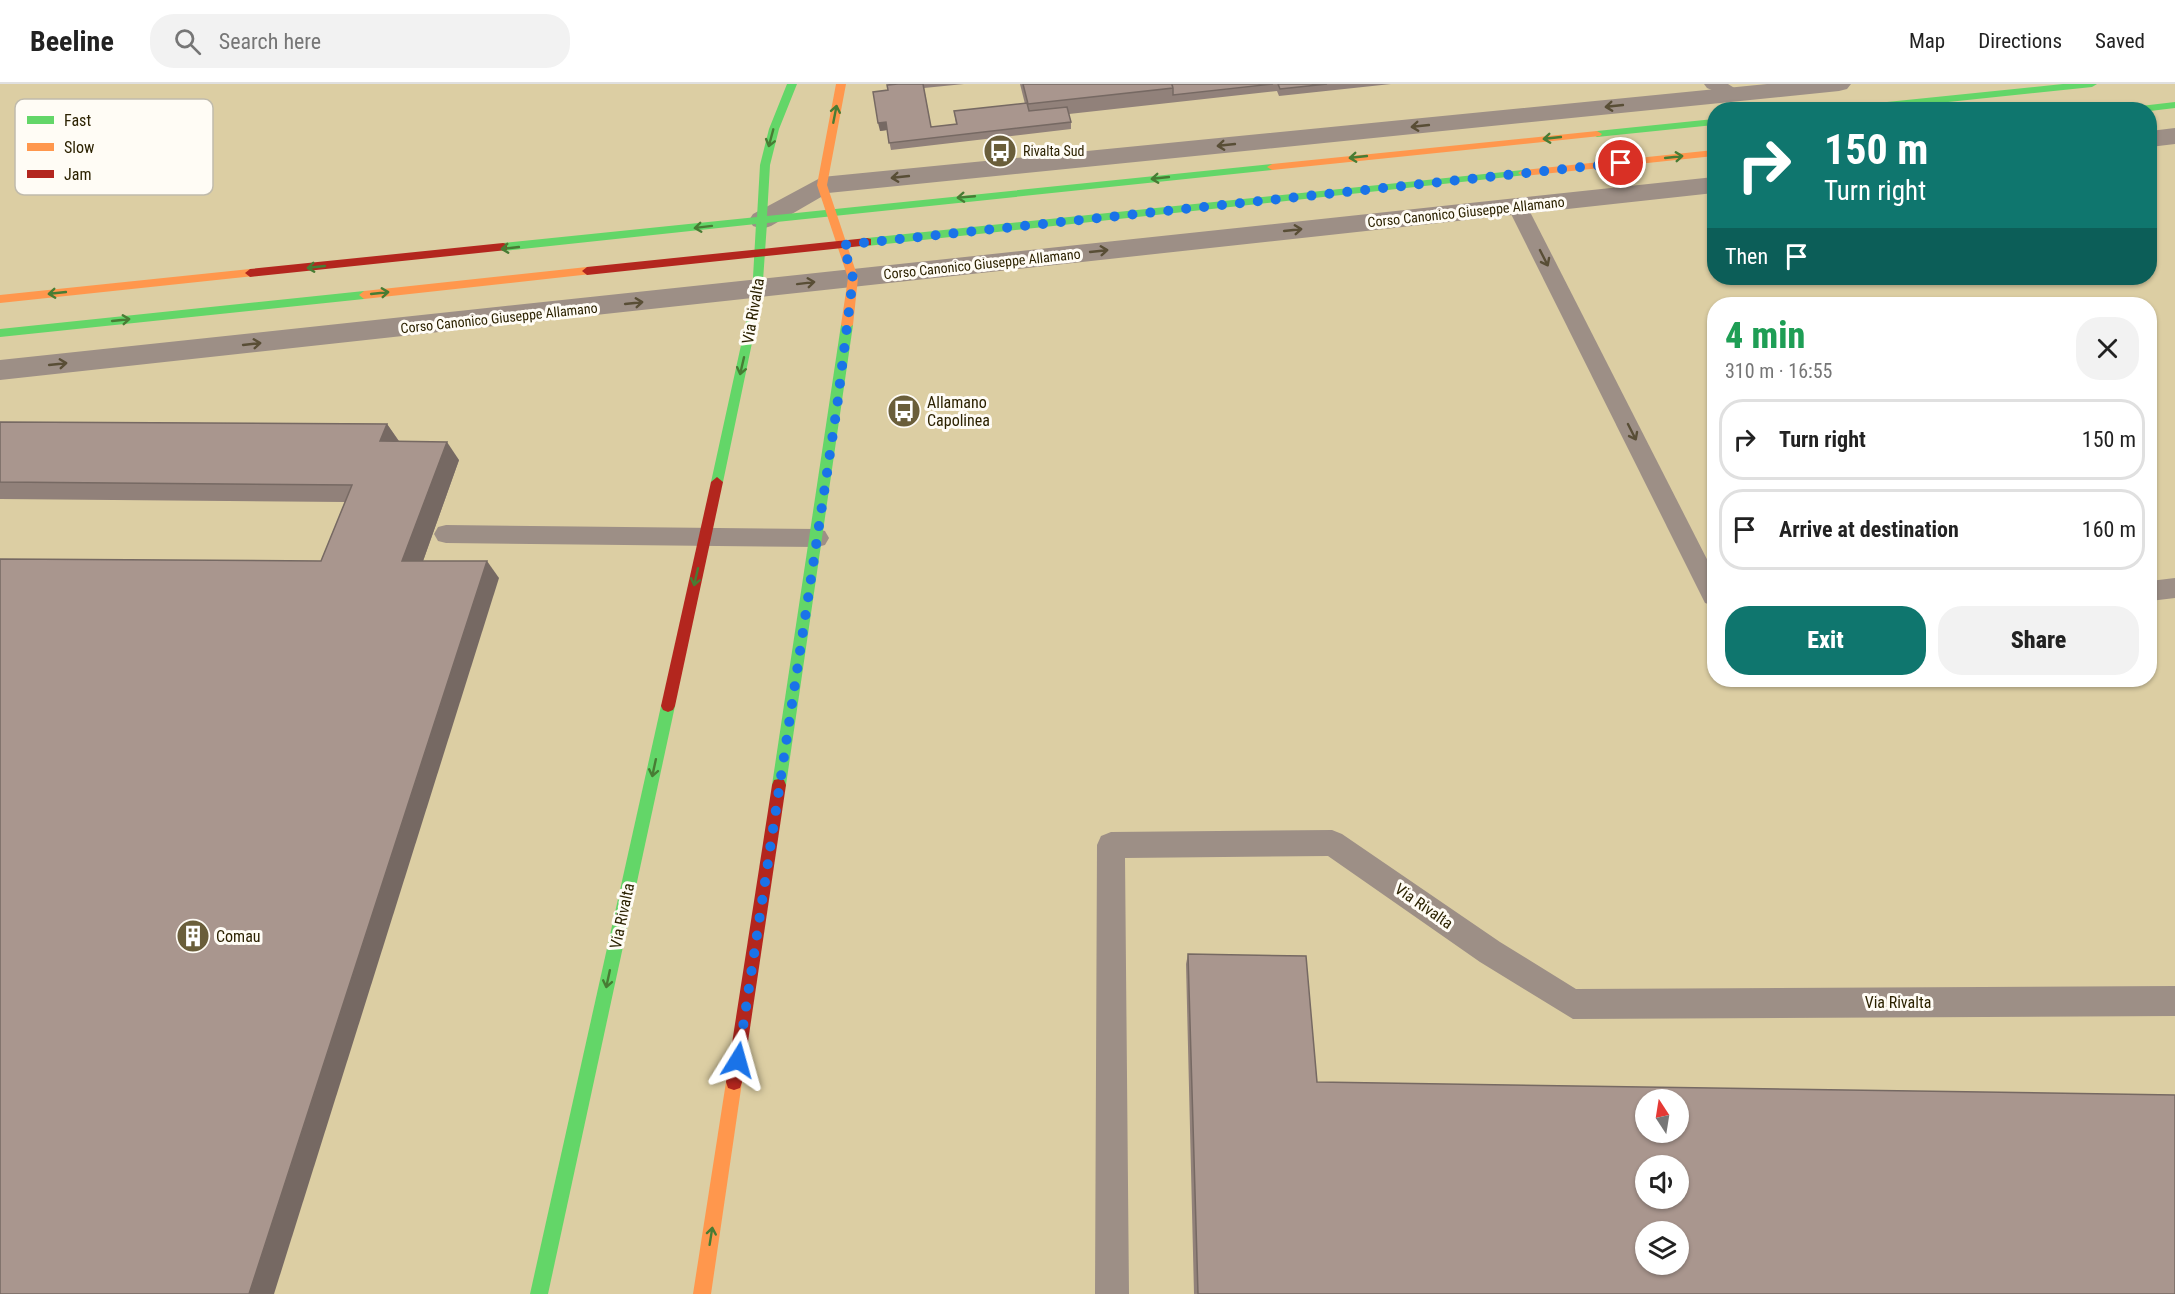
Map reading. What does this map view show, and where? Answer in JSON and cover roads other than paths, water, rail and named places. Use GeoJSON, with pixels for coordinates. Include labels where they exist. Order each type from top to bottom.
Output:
{"type":"FeatureCollection","features":[{"type":"Feature","properties":{"kind":"main road","name":"Via Rivalta"},"geometry":{"type":"LineString","coordinates":[[539,1294],[759,289],[764,177],[770,141],[792,84]]}},
{"type":"Feature","properties":{"kind":"main road"},"geometry":{"type":"LineString","coordinates":[[702,1294],[817,538],[853,278],[822,185],[841,84]]}},
{"type":"Feature","properties":{"kind":"main road"},"geometry":{"type":"LineString","coordinates":[[1916,102],[2092,84]]}},
{"type":"Feature","properties":{"kind":"main road"},"geometry":{"type":"LineString","coordinates":[[2157,107],[2175,105]]}},
{"type":"Feature","properties":{"kind":"main road"},"geometry":{"type":"LineString","coordinates":[[0,299],[1707,123]]}},
{"type":"Feature","properties":{"kind":"main road","name":"Corso Canonico Giuseppe Allamano"},"geometry":{"type":"LineString","coordinates":[[0,333],[1707,154]]}},
{"type":"Feature","properties":{"kind":"street"},"geometry":{"type":"LineString","coordinates":[[762,220],[822,185],[1724,89],[1839,84]]}},
{"type":"Feature","properties":{"kind":"street"},"geometry":{"type":"LineString","coordinates":[[2157,138],[2175,136]]}},
{"type":"Feature","properties":{"kind":"street","name":"Corso Canonico Giuseppe Allamano"},"geometry":{"type":"LineString","coordinates":[[0,370],[1707,186]]}},
{"type":"Feature","properties":{"kind":"lane"},"geometry":{"type":"LineString","coordinates":[[1517,206],[1707,582]]}},
{"type":"Feature","properties":{"kind":"lane"},"geometry":{"type":"LineString","coordinates":[[446,534],[817,538]]}},
{"type":"Feature","properties":{"kind":"lane"},"geometry":{"type":"LineString","coordinates":[[2157,590],[2175,588]]}},
{"type":"Feature","properties":{"kind":"lane","name":"Via Rivalta"},"geometry":{"type":"LineString","coordinates":[[1112,1294],[1111,845],[1332,843],[1490,952],[1573,1004],[2175,1001]]}},
{"type":"Feature","properties":{"kind":"place","name":"Rivalta Sud"},"geometry":{"type":"Point","coordinates":[1000,151]}},
{"type":"Feature","properties":{"kind":"place","name":"Allamano Capolinea"},"geometry":{"type":"Point","coordinates":[904,411]}},
{"type":"Feature","properties":{"kind":"place","name":"Comau"},"geometry":{"type":"Point","coordinates":[193,936]}}]}
